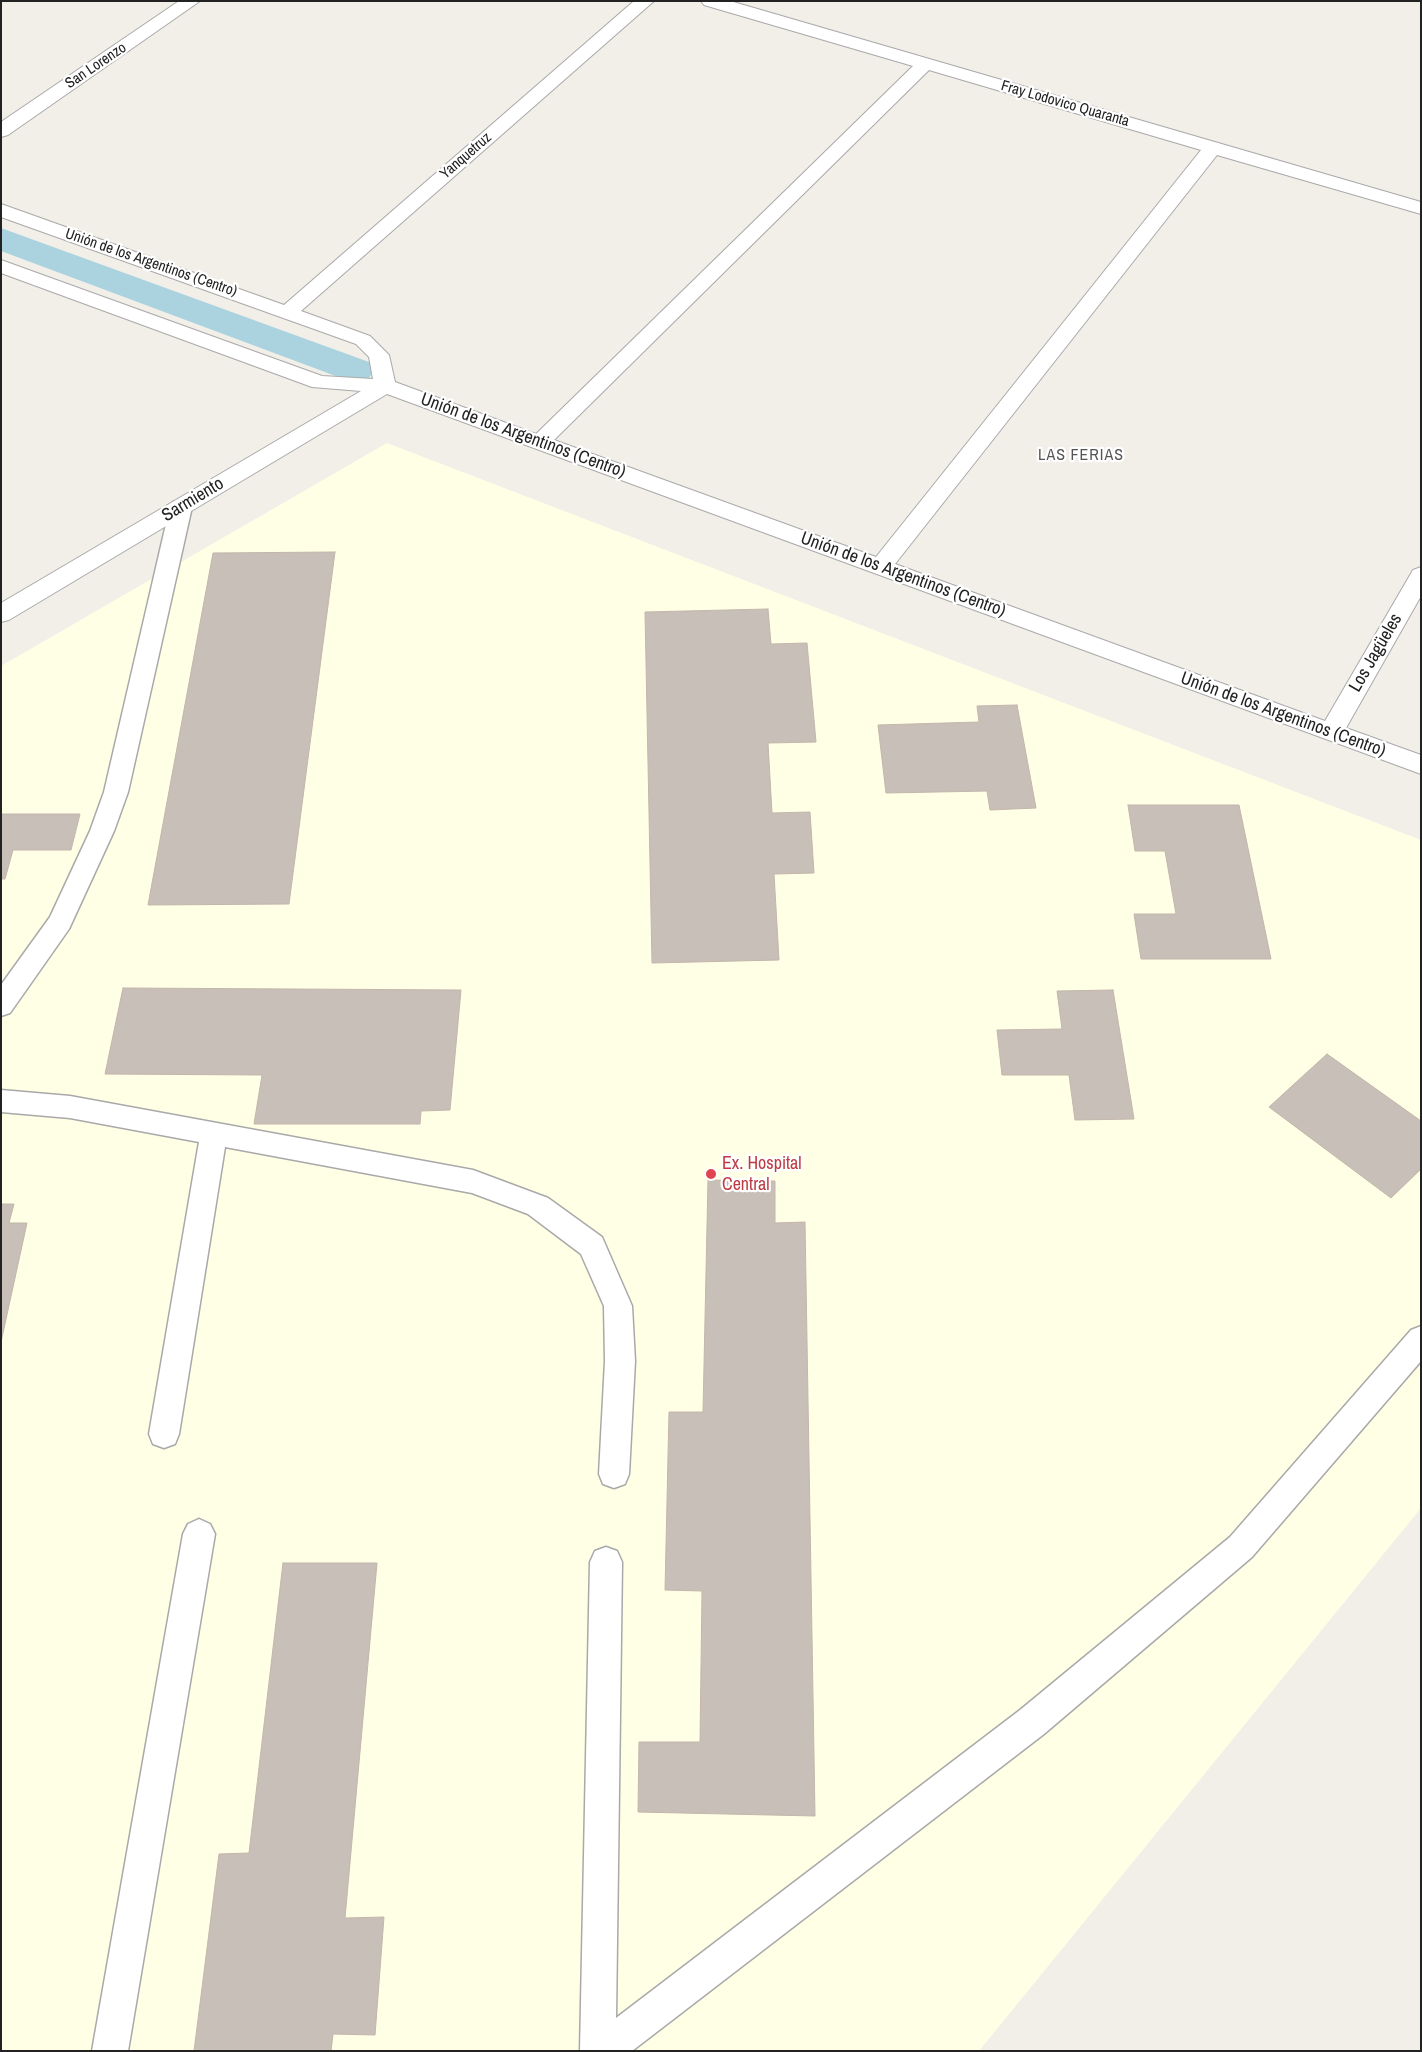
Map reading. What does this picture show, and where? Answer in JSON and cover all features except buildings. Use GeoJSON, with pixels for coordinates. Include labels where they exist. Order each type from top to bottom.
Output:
{"type":"FeatureCollection","features":[{"type":"Feature","properties":{"kind":"street","name":"San Lorenzo"},"geometry":{"type":"LineString","coordinates":[[1,131],[191,1]]}},
{"type":"Feature","properties":{"kind":"street","name":"Yanquetruz"},"geometry":{"type":"LineString","coordinates":[[288,312],[645,1]]}},
{"type":"Feature","properties":{"kind":"street","name":"Fray Lodovico Quaranta"},"geometry":{"type":"LineString","coordinates":[[710,1],[1421,208]]}},
{"type":"Feature","properties":{"kind":"street"},"geometry":{"type":"LineString","coordinates":[[540,442],[925,64]]}},
{"type":"Feature","properties":{"kind":"street"},"geometry":{"type":"LineString","coordinates":[[881,567],[1213,147]]}},
{"type":"Feature","properties":{"kind":"street","name":"Unión de los Argentinos (Centro)"},"geometry":{"type":"LineString","coordinates":[[1,210],[363,340],[379,355],[385,386]]}},
{"type":"Feature","properties":{"kind":"street","name":"Unión de los Argentinos (Centro)"},"geometry":{"type":"LineString","coordinates":[[1,266],[319,382],[385,386],[1421,765]]}},
{"type":"Feature","properties":{"kind":"street","name":"Sarmiento"},"geometry":{"type":"LineString","coordinates":[[1,614],[385,386]]}},
{"type":"Feature","properties":{"kind":"street","name":"Los Jagüeles"},"geometry":{"type":"LineString","coordinates":[[1331,732],[1421,575]]}},
{"type":"Feature","properties":{"kind":"lane"},"geometry":{"type":"LineString","coordinates":[[1,1006],[60,922],[102,832],[116,792],[181,507]]}},
{"type":"Feature","properties":{"kind":"lane"},"geometry":{"type":"LineString","coordinates":[[1,1101],[70,1107],[474,1182],[538,1206],[592,1246],[618,1306],[620,1361],[614,1474]]}},
{"type":"Feature","properties":{"kind":"lane"},"geometry":{"type":"LineString","coordinates":[[164,1434],[214,1133]]}},
{"type":"Feature","properties":{"kind":"lane"},"geometry":{"type":"LineString","coordinates":[[600,2051],[1032,1722],[1241,1547],[1421,1339]]}},
{"type":"Feature","properties":{"kind":"lane"},"geometry":{"type":"LineString","coordinates":[[110,2051],[199,1534]]}},
{"type":"Feature","properties":{"kind":"lane"},"geometry":{"type":"LineString","coordinates":[[600,2051],[606,1562]]}},
{"type":"Feature","properties":{"kind":"shaded area","name":"Ex. Hospital Central"},"geometry":{"type":"Polygon","coordinates":[[[387,443],[1421,840],[1421,1508],[979,2051],[1,2051],[1,666],[387,443]]]}},
{"type":"Feature","properties":{"kind":"waterway"},"geometry":{"type":"LineString","coordinates":[[1,239],[355,370]]}},
{"type":"Feature","properties":{"kind":"place","name":"Ex. Hospital Central"},"geometry":{"type":"Point","coordinates":[711,1174]}},
{"type":"Feature","properties":{"kind":"district","name":"LAS FERIAS"},"geometry":{"type":"Point","coordinates":[1081,456]}}]}
